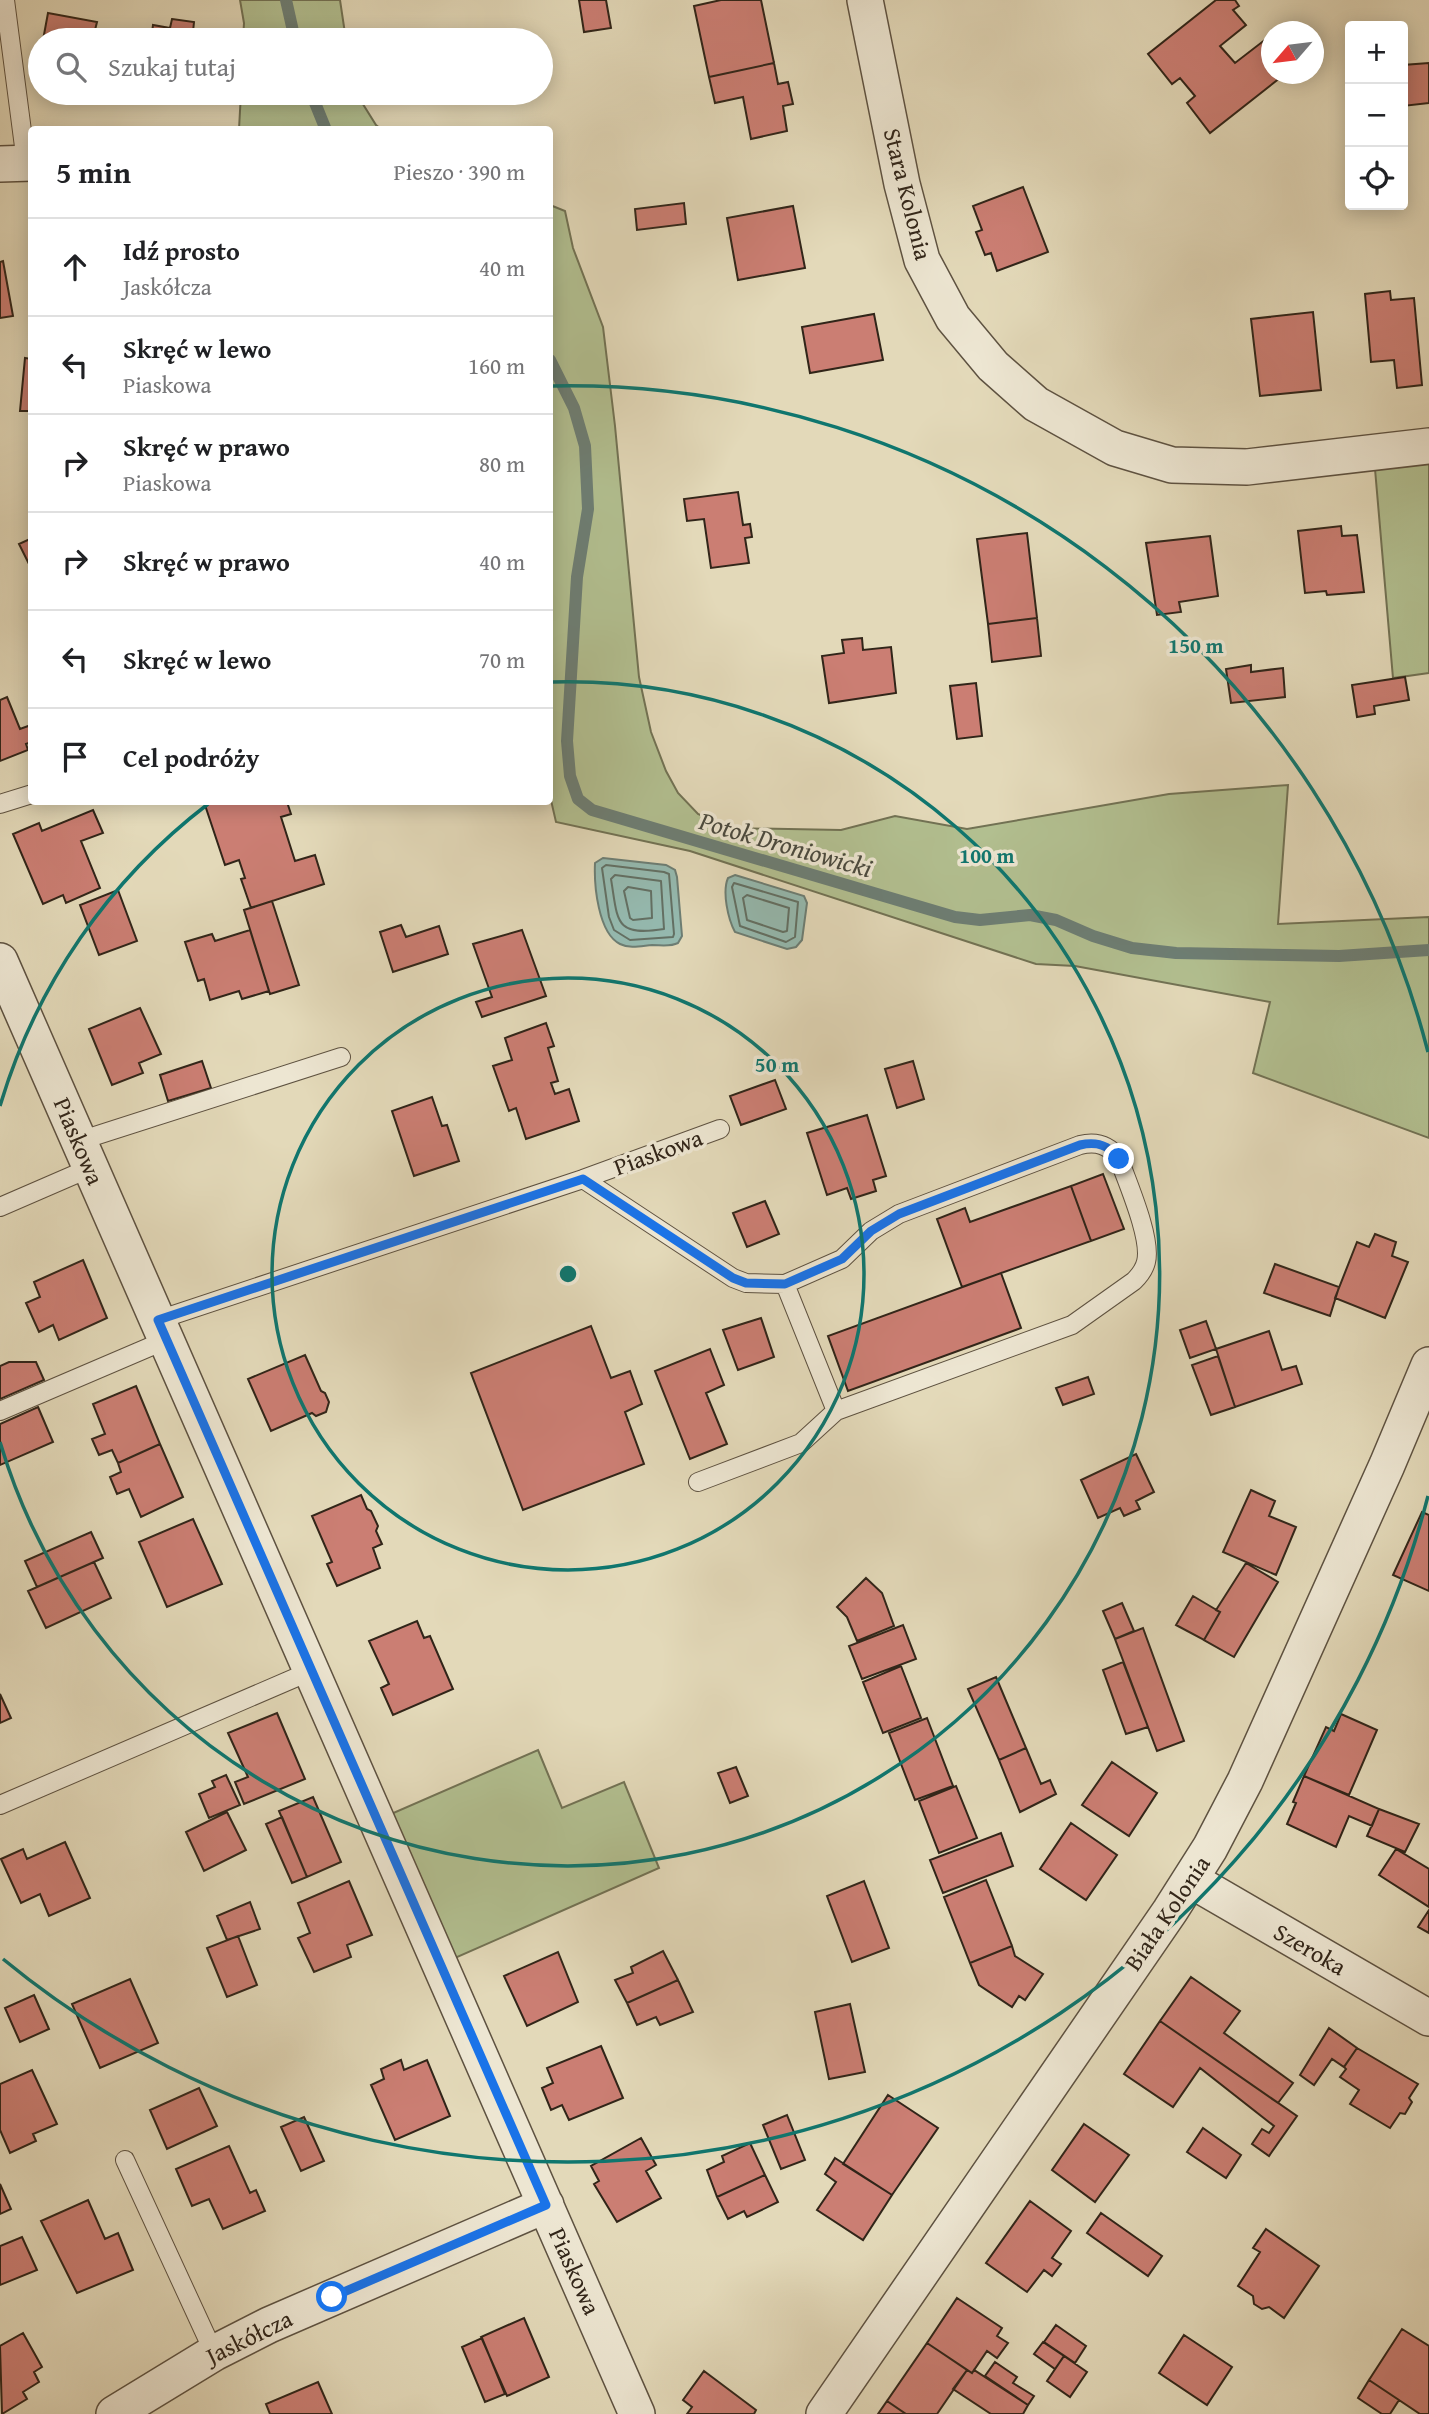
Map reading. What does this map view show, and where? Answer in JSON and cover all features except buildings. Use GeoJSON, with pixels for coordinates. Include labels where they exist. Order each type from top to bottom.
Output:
{"type":"FeatureCollection","features":[{"type":"Feature","properties":{"kind":"street","name":"Stara Kolonia"},"geometry":{"type":"LineString","coordinates":[[865,0],[902,184],[922,260],[953,318],[993,366],[1036,404],[1115,448],[1172,465],[1247,467],[1429,446]]}},
{"type":"Feature","properties":{"kind":"street","name":"Piaskowa"},"geometry":{"type":"LineString","coordinates":[[0,961],[637,2414]]}},
{"type":"Feature","properties":{"kind":"street","name":"Biała Kolonia"},"geometry":{"type":"LineString","coordinates":[[824,2414],[1191,1880],[1227,1819],[1429,1365]]}},
{"type":"Feature","properties":{"kind":"street","name":"Szeroka"},"geometry":{"type":"LineString","coordinates":[[1191,1880],[1429,2018]]}},
{"type":"Feature","properties":{"kind":"street","name":"Jaskółcza"},"geometry":{"type":"LineString","coordinates":[[114,2414],[214,2353],[332,2297],[546,2205]]}},
{"type":"Feature","properties":{"kind":"lane"},"geometry":{"type":"LineString","coordinates":[[5,0],[19,163]]}},
{"type":"Feature","properties":{"kind":"lane"},"geometry":{"type":"LineString","coordinates":[[0,804],[28,795]]}},
{"type":"Feature","properties":{"kind":"lane"},"geometry":{"type":"LineString","coordinates":[[0,1206],[84,1155],[341,1057]]}},
{"type":"Feature","properties":{"kind":"lane","name":"Piaskowa"},"geometry":{"type":"LineString","coordinates":[[162,1330],[720,1129]]}},
{"type":"Feature","properties":{"kind":"lane"},"geometry":{"type":"LineString","coordinates":[[583,1179],[733,1278],[746,1283],[785,1284],[842,1259],[871,1231],[899,1214],[1080,1145],[1097,1143],[1114,1152],[1119,1159],[1147,1242],[1146,1262],[1134,1282],[1072,1325],[836,1411],[801,1443],[698,1482]]}},
{"type":"Feature","properties":{"kind":"lane"},"geometry":{"type":"LineString","coordinates":[[785,1284],[836,1411]]}},
{"type":"Feature","properties":{"kind":"lane"},"geometry":{"type":"LineString","coordinates":[[0,1411],[162,1330]]}},
{"type":"Feature","properties":{"kind":"lane"},"geometry":{"type":"LineString","coordinates":[[0,1805],[311,1671]]}},
{"type":"Feature","properties":{"kind":"lane"},"geometry":{"type":"LineString","coordinates":[[125,2160],[214,2353]]}},
{"type":"Feature","properties":{"kind":"green space"},"geometry":{"type":"Polygon","coordinates":[[[240,0],[340,0],[344,28],[244,28],[240,0]]]}},
{"type":"Feature","properties":{"kind":"green space"},"geometry":{"type":"Polygon","coordinates":[[[240,105],[364,105],[377,126],[239,126],[240,105]]]}},
{"type":"Feature","properties":{"kind":"green space"},"geometry":{"type":"Polygon","coordinates":[[[553,206],[565,211],[573,248],[603,327],[639,677],[651,732],[678,793],[698,814],[728,828],[841,830],[895,816],[967,829],[1169,794],[1288,785],[1278,924],[1429,917],[1429,1138],[1253,1073],[1270,1002],[1075,966],[1036,964],[690,851],[556,822],[552,805],[553,206]]]}},
{"type":"Feature","properties":{"kind":"green space"},"geometry":{"type":"Polygon","coordinates":[[[1429,463],[1429,673],[1393,678],[1375,469],[1429,463]]]}},
{"type":"Feature","properties":{"kind":"green space"},"geometry":{"type":"Polygon","coordinates":[[[538,1750],[562,1808],[624,1782],[659,1868],[455,1958],[391,1814],[538,1750]]]}},
{"type":"Feature","properties":{"kind":"water"},"geometry":{"type":"Polygon","coordinates":[[[603,858],[666,865],[675,870],[682,936],[678,943],[632,947],[624,946],[613,938],[602,919],[595,883],[595,863],[603,858]]]}},
{"type":"Feature","properties":{"kind":"water"},"geometry":{"type":"Polygon","coordinates":[[[735,875],[804,896],[807,903],[802,940],[796,947],[787,949],[735,932],[728,913],[726,884],[728,878],[735,875]]]}},
{"type":"Feature","properties":{"kind":"waterway","name":"Potok Droniowicki"},"geometry":{"type":"LineString","coordinates":[[286,0],[292,28]]}},
{"type":"Feature","properties":{"kind":"waterway","name":"Potok Droniowicki"},"geometry":{"type":"LineString","coordinates":[[316,105],[324,126]]}},
{"type":"Feature","properties":{"kind":"waterway","name":"Potok Droniowicki"},"geometry":{"type":"LineString","coordinates":[[553,366],[574,408],[585,446],[588,509],[577,577],[567,741],[570,776],[578,799],[592,810],[955,917],[980,920],[1030,915],[1056,920],[1093,936],[1132,948],[1176,953],[1339,956],[1429,950]]}},
{"type":"Feature","properties":{"kind":"route"},"geometry":{"type":"LineString","coordinates":[[332,2297],[546,2205],[158,1320],[583,1179],[733,1278],[746,1283],[765,1285],[785,1284],[831,1265],[842,1259],[884,1221],[899,1214],[1080,1145],[1097,1143],[1114,1152],[1119,1159]]}}]}
